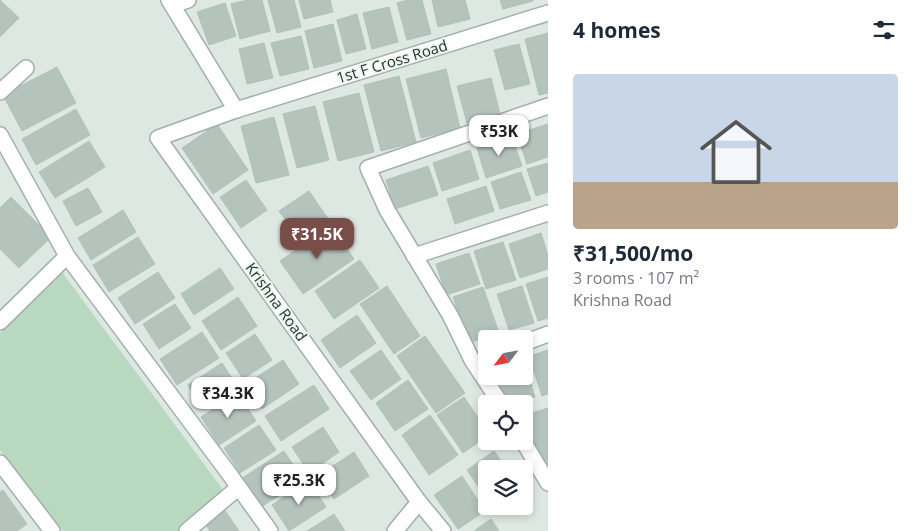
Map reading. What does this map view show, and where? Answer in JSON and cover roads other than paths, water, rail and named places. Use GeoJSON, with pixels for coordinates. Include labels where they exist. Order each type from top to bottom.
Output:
{"type":"FeatureCollection","features":[{"type":"Feature","properties":{"kind":"street"},"geometry":{"type":"LineString","coordinates":[[188,0],[170,2],[236,110]]}},
{"type":"Feature","properties":{"kind":"street","name":"1st F Cross Road"},"geometry":{"type":"LineString","coordinates":[[236,110],[548,13]]}},
{"type":"Feature","properties":{"kind":"street"},"geometry":{"type":"LineString","coordinates":[[0,92],[26,68]]}},
{"type":"Feature","properties":{"kind":"street"},"geometry":{"type":"LineString","coordinates":[[478,357],[450,316],[414,256],[388,210],[368,168],[548,106]]}},
{"type":"Feature","properties":{"kind":"street","name":"Krishna Road"},"geometry":{"type":"LineString","coordinates":[[236,110],[158,138],[419,502],[443,531]]}},
{"type":"Feature","properties":{"kind":"street"},"geometry":{"type":"LineString","coordinates":[[0,135],[67,256],[270,531]]}},
{"type":"Feature","properties":{"kind":"street"},"geometry":{"type":"LineString","coordinates":[[414,256],[548,213]]}},
{"type":"Feature","properties":{"kind":"street"},"geometry":{"type":"LineString","coordinates":[[0,322],[67,256]]}},
{"type":"Feature","properties":{"kind":"street"},"geometry":{"type":"LineString","coordinates":[[533,340],[548,334]]}},
{"type":"Feature","properties":{"kind":"street"},"geometry":{"type":"LineString","coordinates":[[528,450],[548,483]]}},
{"type":"Feature","properties":{"kind":"street"},"geometry":{"type":"LineString","coordinates":[[0,463],[52,531]]}},
{"type":"Feature","properties":{"kind":"street"},"geometry":{"type":"LineString","coordinates":[[187,531],[239,487]]}},
{"type":"Feature","properties":{"kind":"street"},"geometry":{"type":"LineString","coordinates":[[396,531],[419,502]]}}]}
